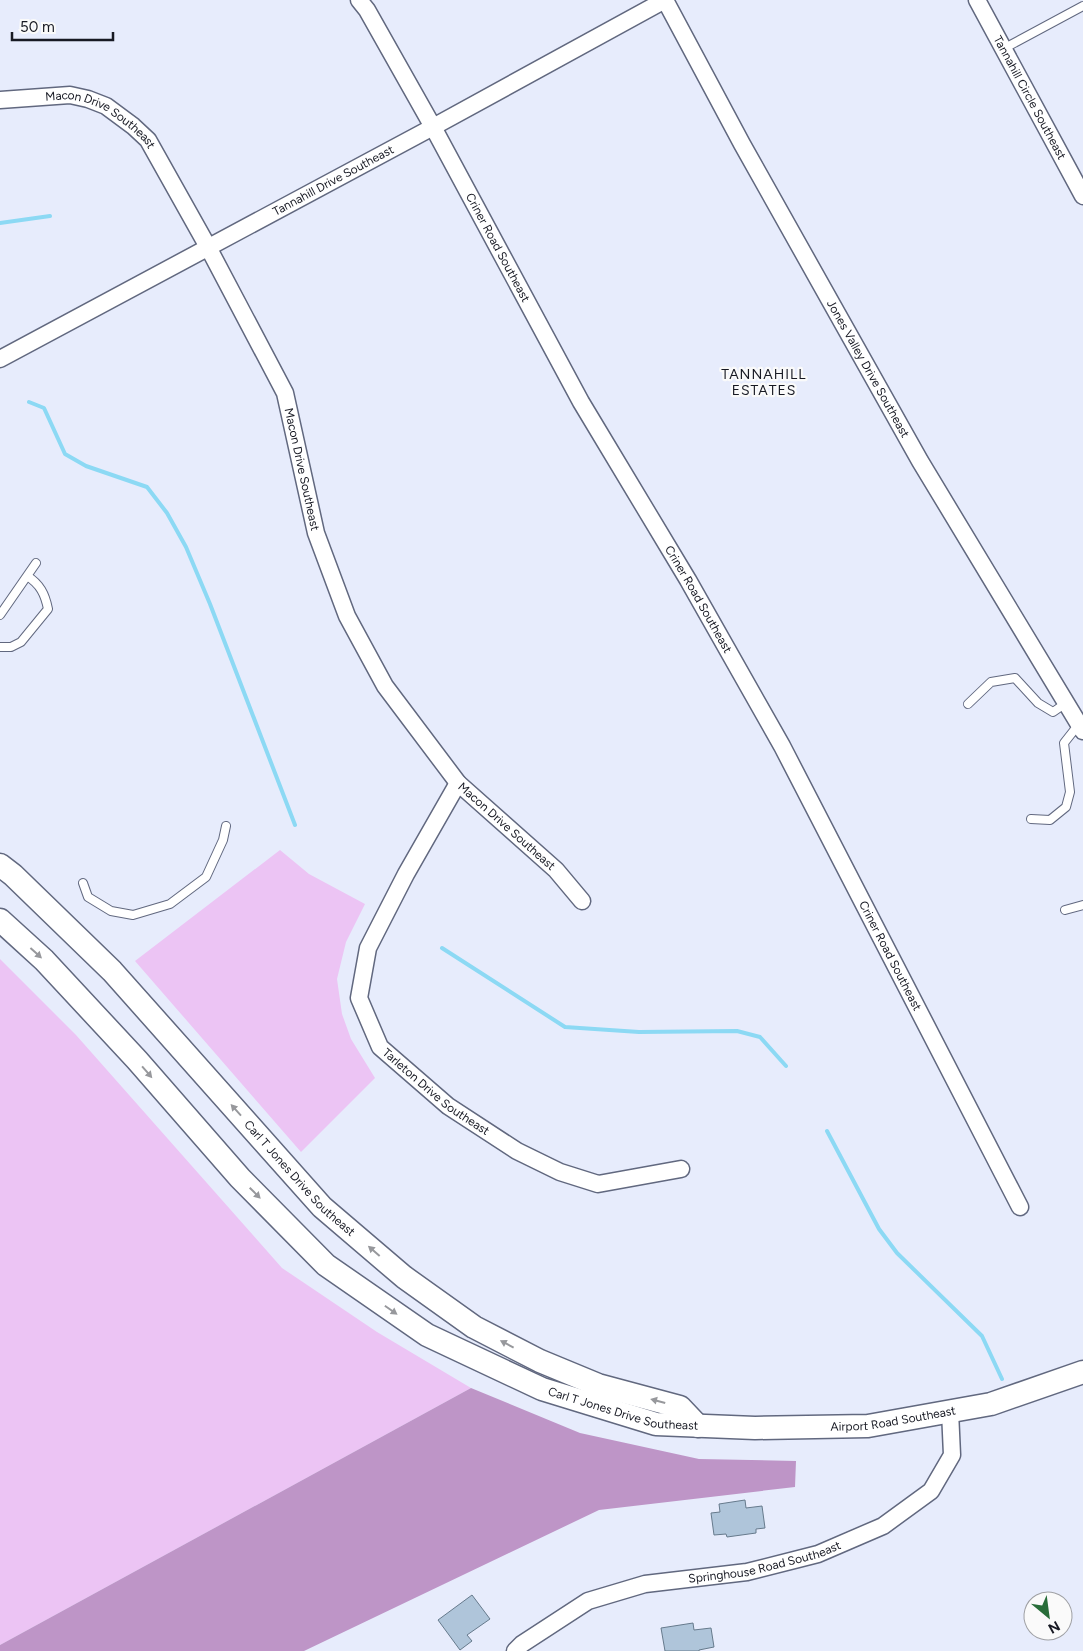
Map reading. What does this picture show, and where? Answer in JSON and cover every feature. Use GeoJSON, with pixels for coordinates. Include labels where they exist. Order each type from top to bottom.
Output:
{"type":"FeatureCollection","features":[{"type":"Feature","properties":{"kind":"main road","name":"Carl T Jones Drive Southeast"},"geometry":{"type":"LineString","coordinates":[[0,865],[13,875],[112,971],[322,1207],[404,1278],[474,1327],[540,1361],[598,1385],[680,1407],[698,1426]]}},
{"type":"Feature","properties":{"kind":"main road","name":"Carl T Jones Drive Southeast"},"geometry":{"type":"LineString","coordinates":[[0,920],[44,960],[137,1060],[240,1178],[326,1264],[427,1335],[542,1389],[656,1424],[698,1426]]}},
{"type":"Feature","properties":{"kind":"main road","name":"Airport Road Southeast"},"geometry":{"type":"LineString","coordinates":[[698,1426],[755,1428],[868,1426],[991,1404],[1083,1372]]}},
{"type":"Feature","properties":{"kind":"street","name":"Criner Road Southeast"},"geometry":{"type":"LineString","coordinates":[[359,0],[367,10],[433,127],[582,402],[688,580],[782,746],[1020,1207]]}},
{"type":"Feature","properties":{"kind":"street","name":"Tannahill Drive Southeast"},"geometry":{"type":"LineString","coordinates":[[0,359],[433,127],[665,0]]}},
{"type":"Feature","properties":{"kind":"street","name":"Jones Valley Drive Southeast"},"geometry":{"type":"LineString","coordinates":[[665,0],[742,144],[920,461],[1081,727]]}},
{"type":"Feature","properties":{"kind":"street","name":"Tannahill Circle Southeast"},"geometry":{"type":"LineString","coordinates":[[977,0],[1083,196]]}},
{"type":"Feature","properties":{"kind":"street","name":"Macon Drive Southeast"},"geometry":{"type":"LineString","coordinates":[[0,100],[70,94],[106,106],[148,140],[208,247],[285,393],[316,533],[347,616],[386,686],[458,783],[556,870],[582,902]]}},
{"type":"Feature","properties":{"kind":"street","name":"Tarleton Drive Southeast"},"geometry":{"type":"LineString","coordinates":[[458,783],[406,874],[368,948],[359,998],[380,1047],[448,1106],[517,1151],[560,1172],[598,1184],[681,1169]]}},
{"type":"Feature","properties":{"kind":"street","name":"Springhouse Road Southeast"},"geometry":{"type":"LineString","coordinates":[[515,1651],[522,1644],[588,1601],[645,1584],[747,1572],[809,1557],[884,1526],[931,1491],[952,1456],[950,1411]]}},
{"type":"Feature","properties":{"kind":"lane"},"geometry":{"type":"LineString","coordinates":[[1003,48],[1083,6]]}},
{"type":"Feature","properties":{"kind":"lane"},"geometry":{"type":"LineString","coordinates":[[0,614],[36,563]]}},
{"type":"Feature","properties":{"kind":"lane"},"geometry":{"type":"LineString","coordinates":[[0,647],[11,647],[21,642],[48,609],[45,594],[35,580],[27,576]]}},
{"type":"Feature","properties":{"kind":"lane"},"geometry":{"type":"LineString","coordinates":[[968,704],[991,682],[1015,678],[1038,703],[1053,712],[1066,703]]}},
{"type":"Feature","properties":{"kind":"lane"},"geometry":{"type":"LineString","coordinates":[[1032,819],[1050,820],[1066,807],[1070,792],[1064,743],[1081,727]]}},
{"type":"Feature","properties":{"kind":"lane"},"geometry":{"type":"LineString","coordinates":[[83,883],[88,897],[111,911],[133,915],[170,904],[206,877],[223,840],[226,826]]}},
{"type":"Feature","properties":{"kind":"lane"},"geometry":{"type":"LineString","coordinates":[[1065,910],[1083,905]]}},
{"type":"Feature","properties":{"kind":"shaded area"},"geometry":{"type":"Polygon","coordinates":[[[280,850],[309,874],[365,904],[346,942],[337,979],[342,1014],[351,1039],[375,1078],[301,1152],[135,961],[280,850]]]}},
{"type":"Feature","properties":{"kind":"shaded area"},"geometry":{"type":"Polygon","coordinates":[[[0,959],[76,1035],[282,1268],[377,1332],[471,1388],[0,1645],[0,959]]]}},
{"type":"Feature","properties":{"kind":"shaded area"},"geometry":{"type":"Polygon","coordinates":[[[471,1388],[580,1433],[699,1459],[796,1461],[795,1487],[599,1510],[304,1651],[0,1651],[0,1645],[471,1388]]]}},
{"type":"Feature","properties":{"kind":"building"},"geometry":{"type":"Polygon","coordinates":[[[745,1500],[746,1508],[762,1506],[765,1528],[756,1529],[756,1533],[727,1537],[726,1534],[714,1535],[711,1513],[720,1512],[719,1504],[745,1500]]]}},
{"type":"Feature","properties":{"kind":"building"},"geometry":{"type":"Polygon","coordinates":[[[472,1595],[490,1619],[467,1635],[472,1641],[460,1650],[438,1620],[472,1595]]]}},
{"type":"Feature","properties":{"kind":"building"},"geometry":{"type":"Polygon","coordinates":[[[693,1623],[694,1630],[711,1628],[714,1647],[699,1651],[665,1651],[661,1628],[693,1623]]]}},
{"type":"Feature","properties":{"kind":"waterway"},"geometry":{"type":"LineString","coordinates":[[0,223],[50,216]]}},
{"type":"Feature","properties":{"kind":"waterway"},"geometry":{"type":"LineString","coordinates":[[29,402],[44,408],[65,454],[86,466],[147,487],[167,513],[186,547],[210,604],[295,825]]}},
{"type":"Feature","properties":{"kind":"waterway"},"geometry":{"type":"LineString","coordinates":[[442,948],[565,1027],[639,1032],[737,1031],[760,1037],[786,1066]]}},
{"type":"Feature","properties":{"kind":"waterway"},"geometry":{"type":"LineString","coordinates":[[827,1131],[879,1229],[897,1253],[982,1336],[1002,1379]]}},
{"type":"Feature","properties":{"kind":"district","name":"TANNAHILL ESTATES"},"geometry":{"type":"Point","coordinates":[764,382]}}]}
